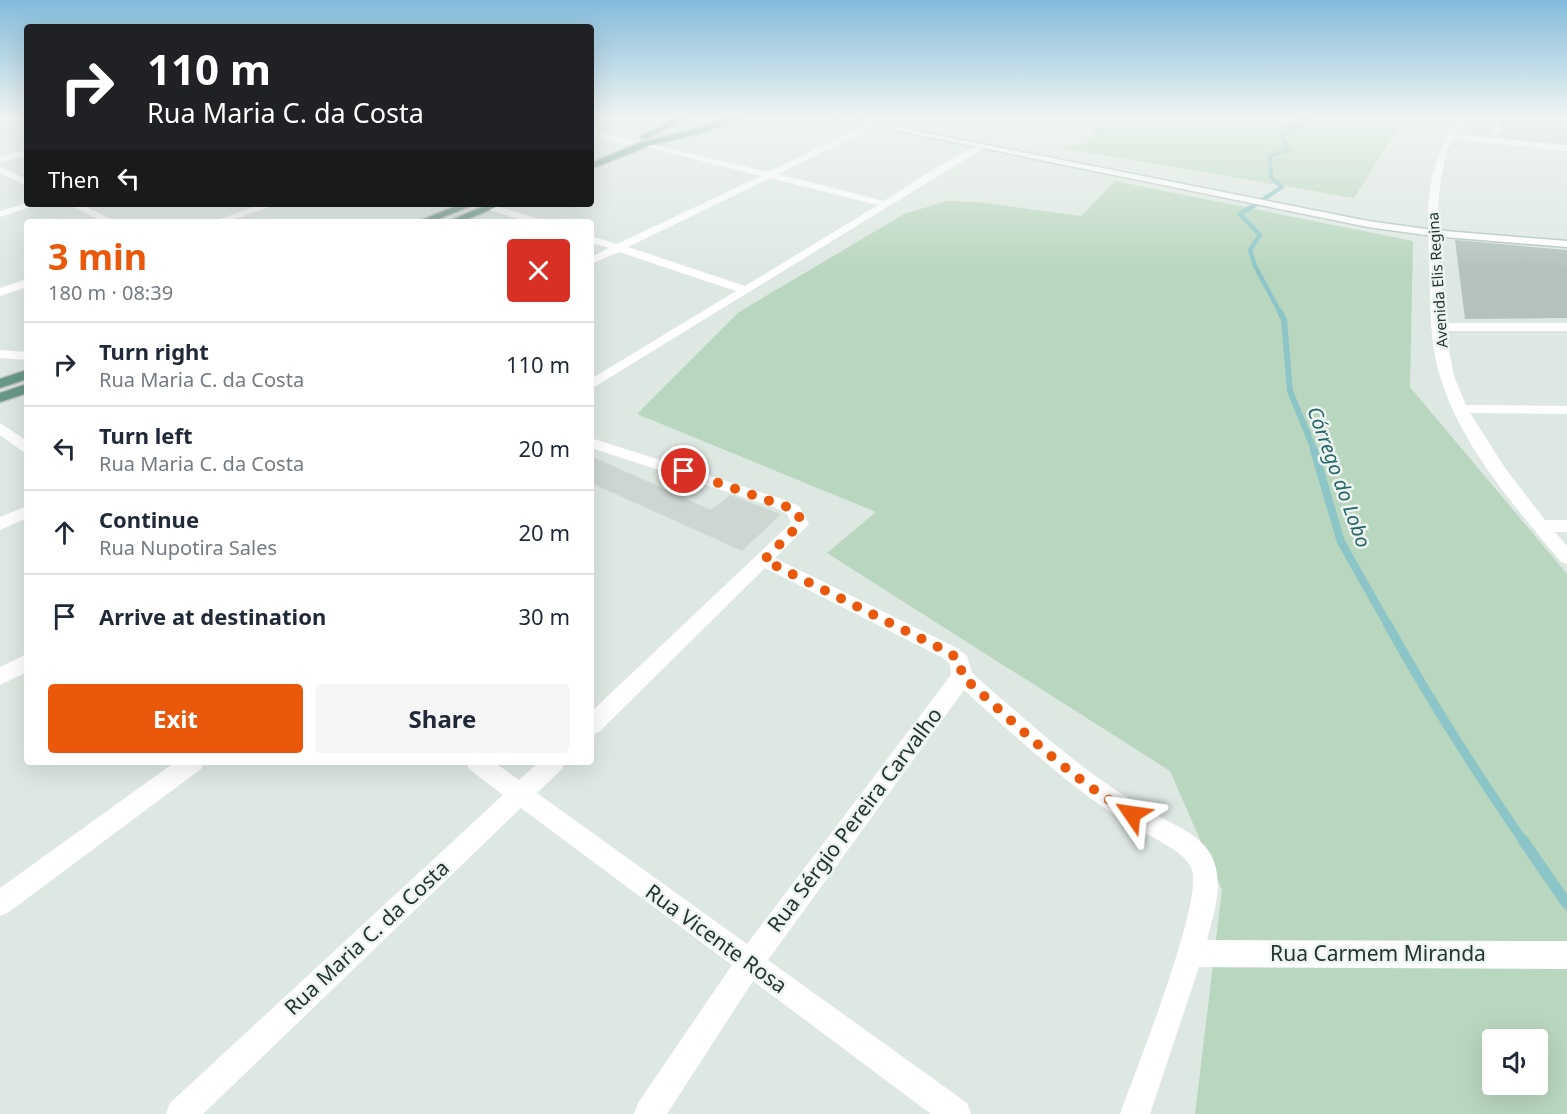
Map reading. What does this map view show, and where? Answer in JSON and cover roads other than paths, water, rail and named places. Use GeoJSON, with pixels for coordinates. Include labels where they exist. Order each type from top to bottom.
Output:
{"type":"FeatureCollection","features":[{"type":"Feature","properties":{"kind":"main road"},"geometry":{"type":"LineString","coordinates":[[430,219],[462,207]]}},
{"type":"Feature","properties":{"kind":"main road"},"geometry":{"type":"LineString","coordinates":[[460,219],[491,207]]}},
{"type":"Feature","properties":{"kind":"main road"},"geometry":{"type":"LineString","coordinates":[[0,384],[24,375]]}},
{"type":"Feature","properties":{"kind":"main road"},"geometry":{"type":"LineString","coordinates":[[0,398],[24,389]]}},
{"type":"Feature","properties":{"kind":"street"},"geometry":{"type":"LineString","coordinates":[[739,168],[886,204]]}},
{"type":"Feature","properties":{"kind":"street"},"geometry":{"type":"LineString","coordinates":[[594,260],[782,168]]}},
{"type":"Feature","properties":{"kind":"street"},"geometry":{"type":"LineString","coordinates":[[594,383],[943,168]]}},
{"type":"Feature","properties":{"kind":"street"},"geometry":{"type":"LineString","coordinates":[[1099,168],[1253,197]]}},
{"type":"Feature","properties":{"kind":"street"},"geometry":{"type":"LineString","coordinates":[[1107,168],[1253,197],[1368,224],[1567,237]]}},
{"type":"Feature","properties":{"kind":"street","name":"Avenida Elis Regina"},"geometry":{"type":"LineString","coordinates":[[1440,168],[1432,196],[1433,228],[1438,327],[1447,376],[1480,442],[1540,526],[1567,558]]}},
{"type":"Feature","properties":{"kind":"street"},"geometry":{"type":"LineString","coordinates":[[0,170],[24,182]]}},
{"type":"Feature","properties":{"kind":"street"},"geometry":{"type":"LineString","coordinates":[[0,214],[24,207]]}},
{"type":"Feature","properties":{"kind":"street"},"geometry":{"type":"LineString","coordinates":[[79,207],[105,219]]}},
{"type":"Feature","properties":{"kind":"street"},"geometry":{"type":"LineString","coordinates":[[226,219],[263,207]]}},
{"type":"Feature","properties":{"kind":"street"},"geometry":{"type":"LineString","coordinates":[[497,207],[530,219]]}},
{"type":"Feature","properties":{"kind":"street"},"geometry":{"type":"LineString","coordinates":[[1499,234],[1567,244]]}},
{"type":"Feature","properties":{"kind":"street"},"geometry":{"type":"LineString","coordinates":[[594,240],[746,290]]}},
{"type":"Feature","properties":{"kind":"street"},"geometry":{"type":"LineString","coordinates":[[0,292],[24,284]]}},
{"type":"Feature","properties":{"kind":"street"},"geometry":{"type":"LineString","coordinates":[[1438,327],[1567,327]]}},
{"type":"Feature","properties":{"kind":"street"},"geometry":{"type":"LineString","coordinates":[[0,354],[24,356]]}},
{"type":"Feature","properties":{"kind":"street"},"geometry":{"type":"LineString","coordinates":[[1462,409],[1567,410]]}},
{"type":"Feature","properties":{"kind":"street"},"geometry":{"type":"LineString","coordinates":[[0,428],[24,446]]}},
{"type":"Feature","properties":{"kind":"street"},"geometry":{"type":"LineString","coordinates":[[594,444],[793,509],[799,515],[800,524],[594,723]]}},
{"type":"Feature","properties":{"kind":"street"},"geometry":{"type":"LineString","coordinates":[[0,524],[24,512]]}},
{"type":"Feature","properties":{"kind":"street"},"geometry":{"type":"LineString","coordinates":[[1540,526],[1567,526]]}},
{"type":"Feature","properties":{"kind":"street"},"geometry":{"type":"LineString","coordinates":[[764,560],[950,653],[960,661],[962,676],[1052,756],[1114,804],[1184,845],[1198,856],[1206,873],[1204,897],[1189,953],[1135,1114]]}},
{"type":"Feature","properties":{"kind":"street"},"geometry":{"type":"LineString","coordinates":[[0,677],[24,664]]}},
{"type":"Feature","properties":{"kind":"street","name":"Rua Sérgio Pereira Carvalho"},"geometry":{"type":"LineString","coordinates":[[649,1114],[750,963],[962,676]]}},
{"type":"Feature","properties":{"kind":"street"},"geometry":{"type":"LineString","coordinates":[[0,903],[189,765]]}},
{"type":"Feature","properties":{"kind":"street","name":"Rua Vicente Rosa"},"geometry":{"type":"LineString","coordinates":[[481,765],[625,873],[956,1114]]}},
{"type":"Feature","properties":{"kind":"street","name":"Rua Maria C. da Costa"},"geometry":{"type":"LineString","coordinates":[[181,1114],[551,765]]}},
{"type":"Feature","properties":{"kind":"street","name":"Rua Carmem Miranda"},"geometry":{"type":"LineString","coordinates":[[1189,953],[1567,955]]}},
{"type":"Feature","properties":{"kind":"waterway","name":"Córrego do Lobo"},"geometry":{"type":"LineString","coordinates":[[1256,204],[1282,187],[1271,177],[1271,168]]}},
{"type":"Feature","properties":{"kind":"waterway","name":"Córrego do Lobo"},"geometry":{"type":"LineString","coordinates":[[1258,203],[1240,214],[1260,235],[1250,250],[1255,266],[1281,314]]}},
{"type":"Feature","properties":{"kind":"waterway","name":"Córrego do Lobo"},"geometry":{"type":"LineString","coordinates":[[1281,314],[1284,320],[1290,391],[1315,452]]}},
{"type":"Feature","properties":{"kind":"waterway","name":"Córrego do Lobo"},"geometry":{"type":"LineString","coordinates":[[1314,450],[1341,542],[1388,625]]}},
{"type":"Feature","properties":{"kind":"waterway","name":"Córrego do Lobo"},"geometry":{"type":"LineString","coordinates":[[1387,623],[1453,734],[1524,842]]}},
{"type":"Feature","properties":{"kind":"waterway","name":"Córrego do Lobo"},"geometry":{"type":"LineString","coordinates":[[1523,840],[1567,904]]}}]}
